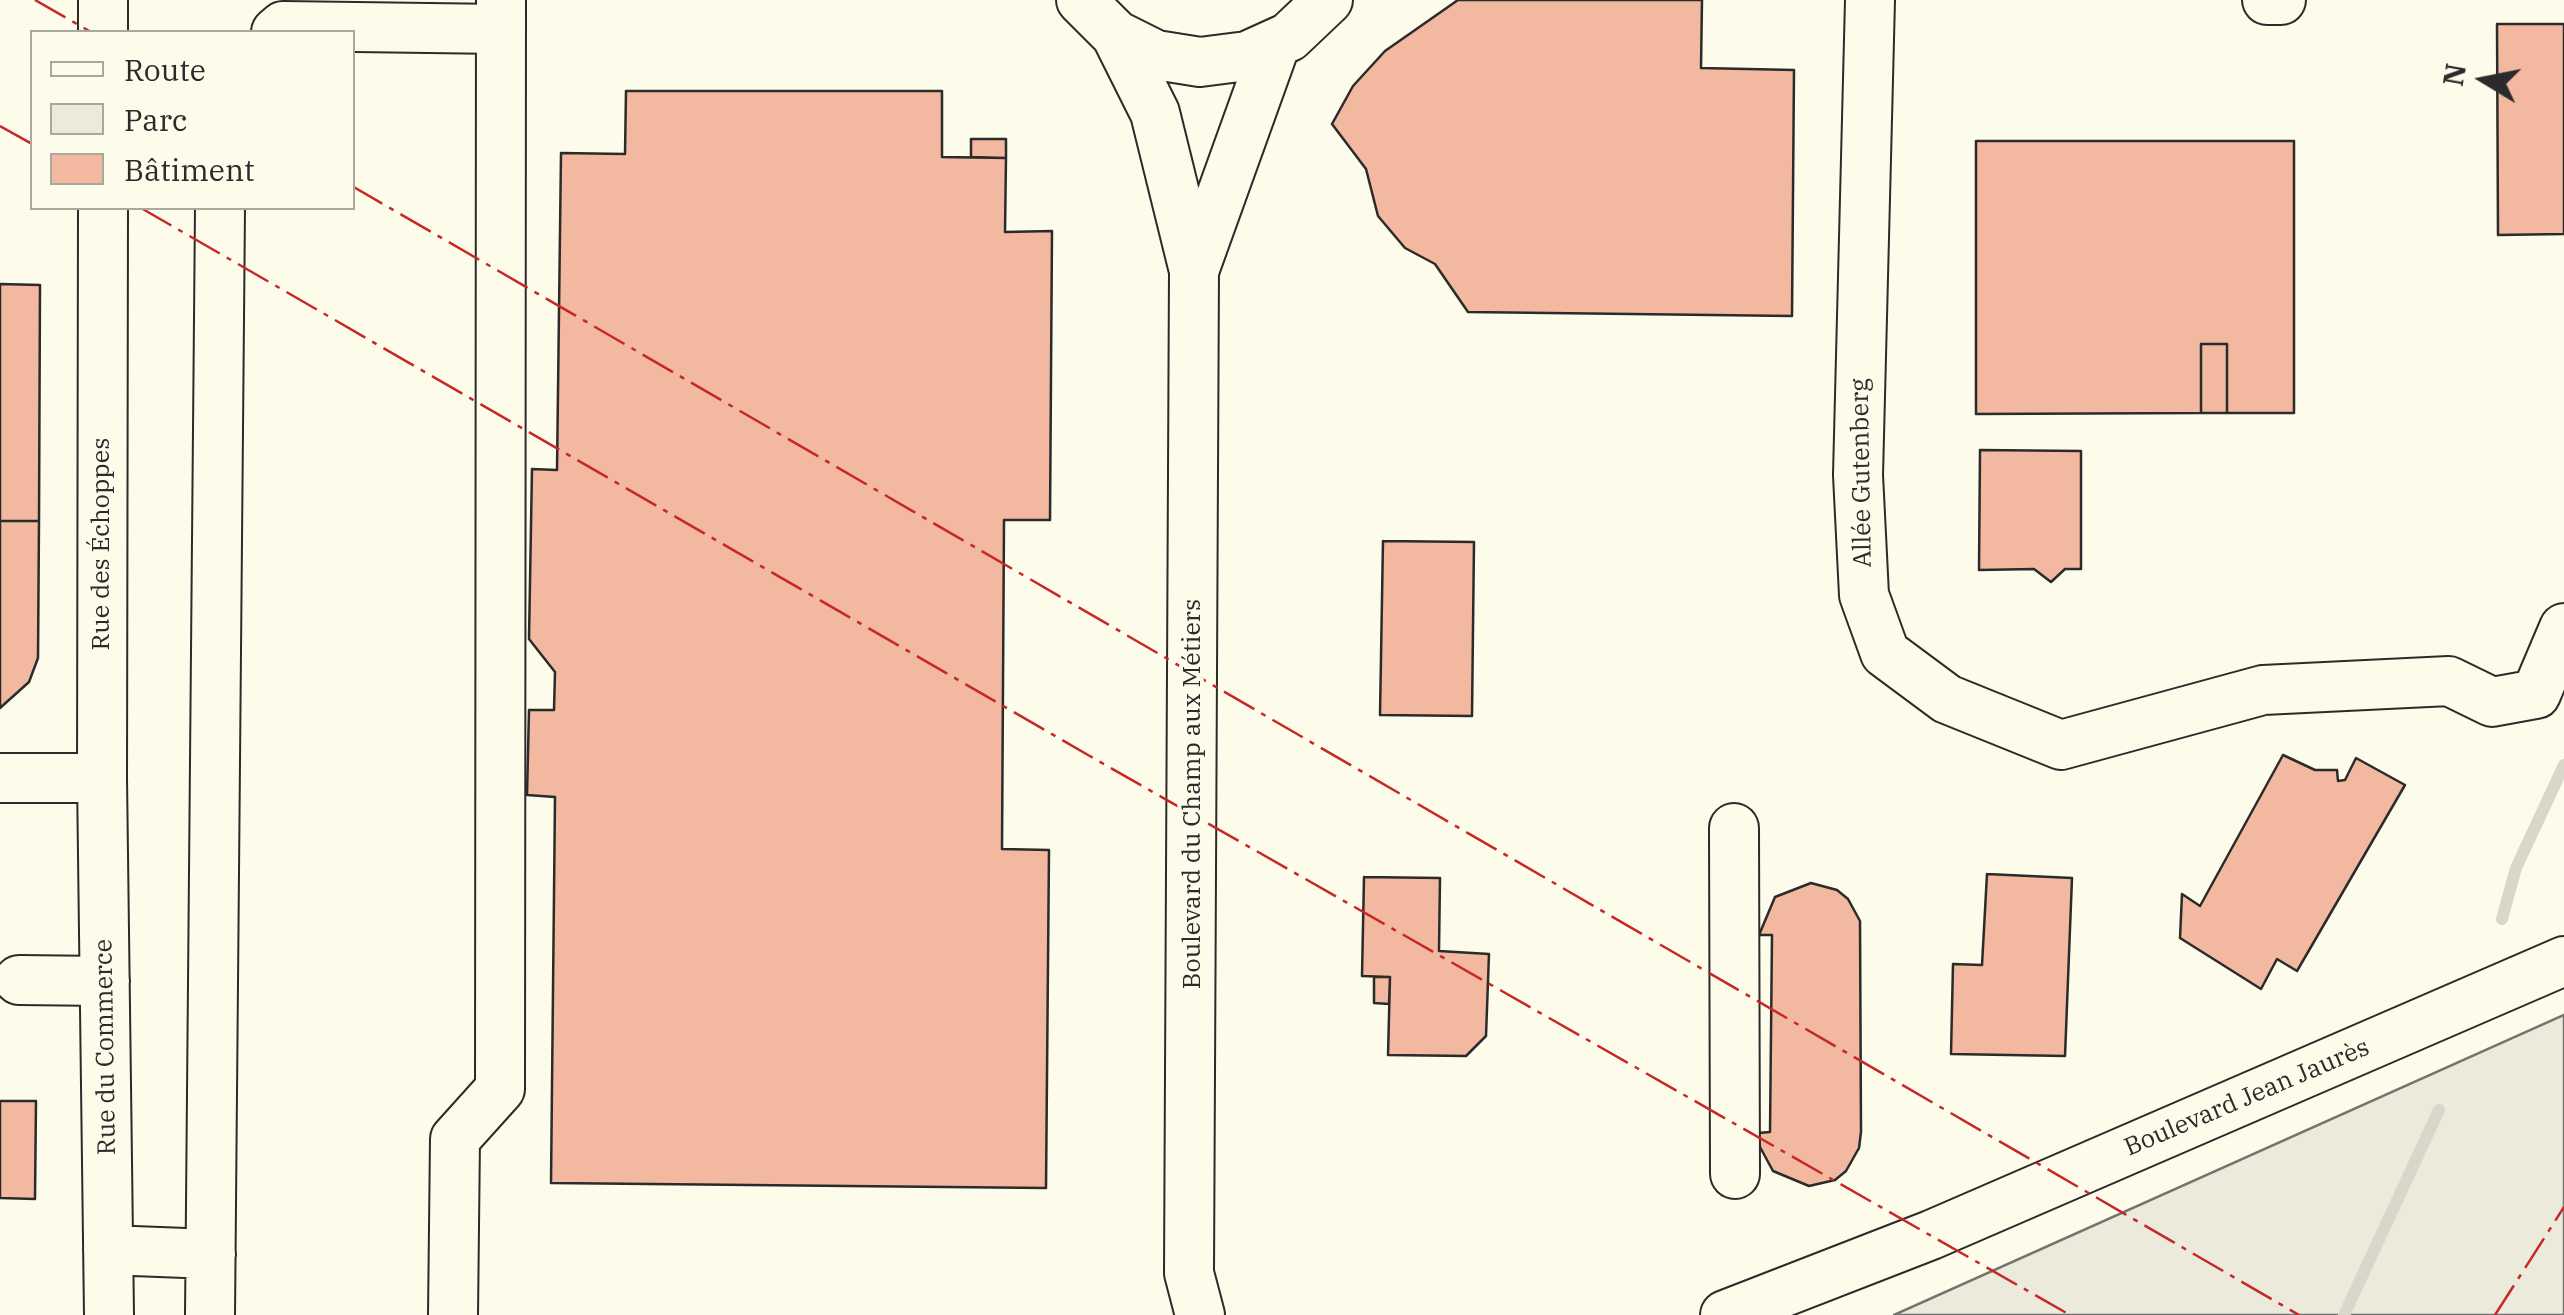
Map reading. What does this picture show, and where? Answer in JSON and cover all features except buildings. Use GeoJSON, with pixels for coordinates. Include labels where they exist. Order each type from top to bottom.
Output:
{"type":"FeatureCollection","features":[{"type":"Feature","properties":{"kind":"street"},"geometry":{"type":"LineString","coordinates":[[103,0],[103,30]]}},
{"type":"Feature","properties":{"kind":"street"},"geometry":{"type":"LineString","coordinates":[[1080,0],[1116,35],[1156,55],[1200,62],[1247,56],[1276,42],[1328,2]]}},
{"type":"Feature","properties":{"kind":"street","name":"Allée Gutenberg"},"geometry":{"type":"LineString","coordinates":[[1870,0],[1858,475],[1864,595],[1885,654],[1948,699],[2062,745],[2225,704],[2263,690],[2450,680],[2492,702],[2536,694],[2564,628]]}},
{"type":"Feature","properties":{"kind":"street"},"geometry":{"type":"LineString","coordinates":[[2267,0],[2281,0]]}},
{"type":"Feature","properties":{"kind":"street"},"geometry":{"type":"LineString","coordinates":[[278,30],[283,26],[501,15],[500,1089],[455,1138],[453,1315]]}},
{"type":"Feature","properties":{"kind":"street","name":"Boulevard du Champ aux Métiers"},"geometry":{"type":"LineString","coordinates":[[1116,35],[1155,113],[1194,271],[1189,1273],[1200,1315]]}},
{"type":"Feature","properties":{"kind":"street","name":"Boulevard du Champ aux Métiers"},"geometry":{"type":"LineString","coordinates":[[1194,271],[1276,42]]}},
{"type":"Feature","properties":{"kind":"street","name":"Rue des Échoppes"},"geometry":{"type":"LineString","coordinates":[[102,210],[102,778]]}},
{"type":"Feature","properties":{"kind":"street"},"geometry":{"type":"LineString","coordinates":[[210,1315],[220,210]]}},
{"type":"Feature","properties":{"kind":"street"},"geometry":{"type":"LineString","coordinates":[[0,778],[102,778]]}},
{"type":"Feature","properties":{"kind":"street","name":"Rue du Commerce"},"geometry":{"type":"LineString","coordinates":[[102,778],[109,1315]]}},
{"type":"Feature","properties":{"kind":"street"},"geometry":{"type":"LineString","coordinates":[[1734,828],[1735,1174]]}},
{"type":"Feature","properties":{"kind":"street","name":"Boulevard Jean Jaurès"},"geometry":{"type":"LineString","coordinates":[[1726,1315],[1931,1236],[2564,961]]}},
{"type":"Feature","properties":{"kind":"street"},"geometry":{"type":"LineString","coordinates":[[19,980],[105,981]]}},
{"type":"Feature","properties":{"kind":"street","name":"Boulevard Jean Jaurès"},"geometry":{"type":"LineString","coordinates":[[1778,1315],[1931,1236]]}},
{"type":"Feature","properties":{"kind":"street"},"geometry":{"type":"LineString","coordinates":[[108,1250],[211,1254]]}},
{"type":"Feature","properties":{"kind":"green space"},"geometry":{"type":"Polygon","coordinates":[[[2564,1015],[2564,1315],[1894,1315],[2564,1015]]]}},
{"type":"Feature","properties":{"kind":"waterway"},"geometry":{"type":"LineString","coordinates":[[2502,919],[2516,868],[2564,765]]}},
{"type":"Feature","properties":{"kind":"waterway"},"geometry":{"type":"LineString","coordinates":[[2344,1315],[2439,1110]]}},
{"type":"Feature","properties":{"kind":"power"},"geometry":{"type":"LineString","coordinates":[[35,0],[88,30]]}},
{"type":"Feature","properties":{"kind":"power"},"geometry":{"type":"LineString","coordinates":[[0,126],[30,143]]}},
{"type":"Feature","properties":{"kind":"power"},"geometry":{"type":"LineString","coordinates":[[355,188],[2299,1315]]}},
{"type":"Feature","properties":{"kind":"power"},"geometry":{"type":"LineString","coordinates":[[144,210],[1088,755],[2070,1315]]}},
{"type":"Feature","properties":{"kind":"power"},"geometry":{"type":"LineString","coordinates":[[2495,1315],[2564,1207]]}}]}
